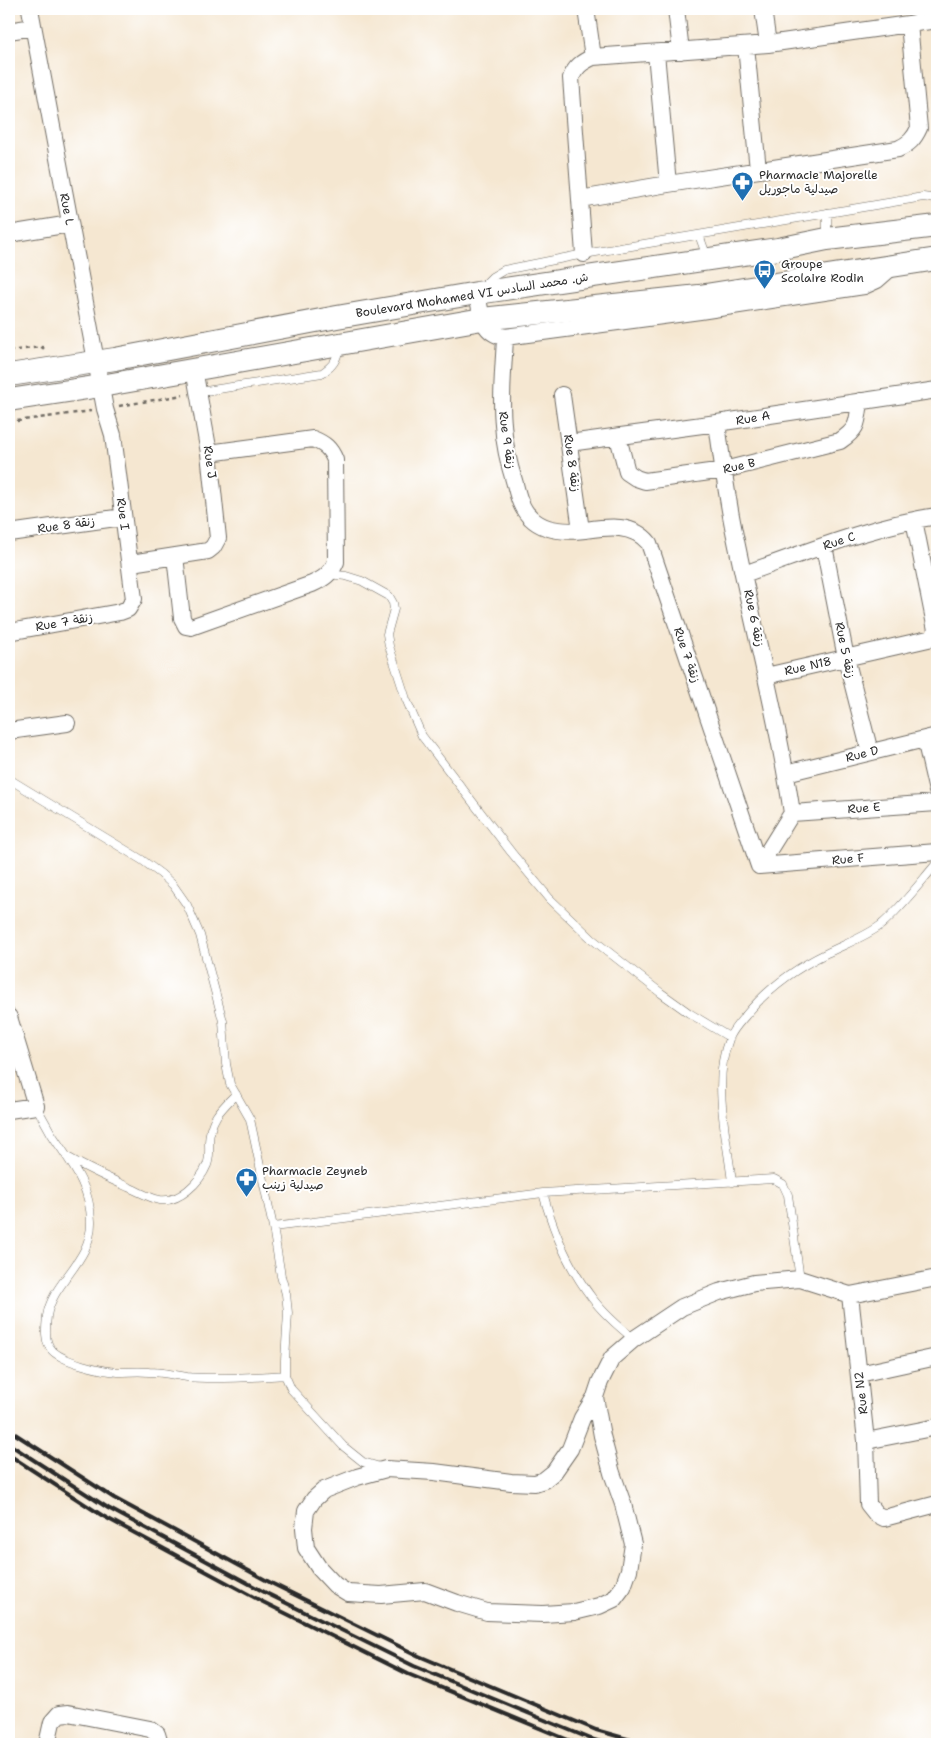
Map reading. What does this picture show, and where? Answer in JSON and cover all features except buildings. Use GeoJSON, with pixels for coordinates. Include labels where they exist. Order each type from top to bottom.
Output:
{"type":"FeatureCollection","features":[{"type":"Feature","properties":{"kind":"main road","name":"Boulevard Mohamed VI ش. محمد السادس"},"geometry":{"type":"LineString","coordinates":[[9,375],[115,359],[337,317],[477,293],[778,249],[827,239],[937,226]]}},
{"type":"Feature","properties":{"kind":"main road","name":"Boulevard Mohamed VI ش. محمد السادس"},"geometry":{"type":"LineString","coordinates":[[9,400],[101,386],[482,319],[699,303],[812,286],[893,266],[937,259]]}},
{"type":"Feature","properties":{"kind":"street","name":"Rue L"},"geometry":{"type":"LineString","coordinates":[[30,9],[105,409]]}},
{"type":"Feature","properties":{"kind":"street"},"geometry":{"type":"LineString","coordinates":[[586,9],[593,57]]}},
{"type":"Feature","properties":{"kind":"street"},"geometry":{"type":"LineString","coordinates":[[676,9],[681,51]]}},
{"type":"Feature","properties":{"kind":"street"},"geometry":{"type":"LineString","coordinates":[[763,9],[768,44]]}},
{"type":"Feature","properties":{"kind":"street"},"geometry":{"type":"LineString","coordinates":[[584,254],[571,78],[578,65],[593,57],[768,44],[937,20]]}},
{"type":"Feature","properties":{"kind":"street"},"geometry":{"type":"LineString","coordinates":[[580,199],[898,149],[909,144],[915,137],[918,128],[909,24]]}},
{"type":"Feature","properties":{"kind":"street"},"geometry":{"type":"LineString","coordinates":[[9,31],[33,27]]}},
{"type":"Feature","properties":{"kind":"street"},"geometry":{"type":"LineString","coordinates":[[746,46],[758,170]]}},
{"type":"Feature","properties":{"kind":"street"},"geometry":{"type":"LineString","coordinates":[[656,53],[668,184]]}},
{"type":"Feature","properties":{"kind":"street"},"geometry":{"type":"LineString","coordinates":[[9,234],[70,224]]}},
{"type":"Feature","properties":{"kind":"street"},"geometry":{"type":"LineString","coordinates":[[477,293],[482,319],[490,331],[506,337],[699,303]]}},
{"type":"Feature","properties":{"kind":"street","name":"Rue 9 زنقة"},"geometry":{"type":"LineString","coordinates":[[506,337],[502,395],[503,425],[512,475],[520,503],[530,517],[538,524],[550,529]]}},
{"type":"Feature","properties":{"kind":"street","name":"Rue J"},"geometry":{"type":"LineString","coordinates":[[176,556],[208,551],[216,542],[218,530],[209,453],[194,369]]}},
{"type":"Feature","properties":{"kind":"street","name":"Rue A"},"geometry":{"type":"LineString","coordinates":[[569,443],[937,390]]}},
{"type":"Feature","properties":{"kind":"street","name":"Rue 8 زنقة"},"geometry":{"type":"LineString","coordinates":[[562,395],[581,530]]}},
{"type":"Feature","properties":{"kind":"street","name":"Rue B"},"geometry":{"type":"LineString","coordinates":[[618,437],[627,472],[636,478],[646,481],[724,470],[840,441],[852,432],[856,423],[860,401]]}},
{"type":"Feature","properties":{"kind":"street","name":"Rue I"},"geometry":{"type":"LineString","coordinates":[[105,409],[113,435],[131,563],[134,599],[128,609],[120,612]]}},
{"type":"Feature","properties":{"kind":"street","name":"Rue 6 زنقة"},"geometry":{"type":"LineString","coordinates":[[718,423],[735,536],[786,773],[792,813]]}},
{"type":"Feature","properties":{"kind":"street"},"geometry":{"type":"LineString","coordinates":[[131,563],[176,556],[182,618],[186,626],[191,627],[312,584],[333,569],[336,562],[334,460],[331,451],[325,444],[313,438],[209,453]]}},
{"type":"Feature","properties":{"kind":"street","name":"Rue C"},"geometry":{"type":"LineString","coordinates":[[744,574],[880,528],[937,516]]}},
{"type":"Feature","properties":{"kind":"street","name":"Rue 8 زنقة"},"geometry":{"type":"LineString","coordinates":[[9,533],[124,517]]}},
{"type":"Feature","properties":{"kind":"street"},"geometry":{"type":"LineString","coordinates":[[914,520],[937,636]]}},
{"type":"Feature","properties":{"kind":"street","name":"Rue 7 زنقة"},"geometry":{"type":"LineString","coordinates":[[550,529],[581,530],[611,527],[629,530],[643,536],[649,542],[759,866]]}},
{"type":"Feature","properties":{"kind":"street","name":"Rue 5 زنقة"},"geometry":{"type":"LineString","coordinates":[[824,546],[846,658],[870,752]]}},
{"type":"Feature","properties":{"kind":"street","name":"Rue 7 زنقة"},"geometry":{"type":"LineString","coordinates":[[9,632],[120,612]]}},
{"type":"Feature","properties":{"kind":"street","name":"Rue N18"},"geometry":{"type":"LineString","coordinates":[[766,676],[937,636]]}},
{"type":"Feature","properties":{"kind":"street"},"geometry":{"type":"LineString","coordinates":[[9,731],[67,723]]}},
{"type":"Feature","properties":{"kind":"street"},"geometry":{"type":"LineString","coordinates":[[931,738],[937,791]]}},
{"type":"Feature","properties":{"kind":"street","name":"Rue D"},"geometry":{"type":"LineString","coordinates":[[786,773],[931,738]]}},
{"type":"Feature","properties":{"kind":"street","name":"Rue E"},"geometry":{"type":"LineString","coordinates":[[792,813],[937,803]]}},
{"type":"Feature","properties":{"kind":"street"},"geometry":{"type":"LineString","coordinates":[[759,866],[792,813]]}},
{"type":"Feature","properties":{"kind":"street","name":"Rue F"},"geometry":{"type":"LineString","coordinates":[[759,866],[937,852]]}},
{"type":"Feature","properties":{"kind":"street"},"geometry":{"type":"LineString","coordinates":[[9,1017],[36,1106],[9,1110]]}},
{"type":"Feature","properties":{"kind":"street"},"geometry":{"type":"LineString","coordinates":[[595,1397],[604,1446],[624,1504],[633,1544],[629,1570],[622,1587],[614,1599],[599,1606],[574,1612],[543,1614],[487,1612],[457,1603],[425,1590],[364,1595],[348,1593],[334,1585],[319,1568],[306,1548],[304,1528],[306,1511],[314,1499],[324,1490],[357,1477],[386,1469],[434,1472],[511,1482],[535,1483],[544,1480],[554,1472],[570,1449],[582,1418],[595,1397],[612,1358],[634,1339],[682,1307],[720,1292],[754,1284],[800,1279],[835,1292],[850,1295],[937,1278]]}},
{"type":"Feature","properties":{"kind":"street","name":"Rue N2"},"geometry":{"type":"LineString","coordinates":[[850,1295],[866,1441],[868,1504],[876,1514],[884,1518],[937,1504]]}},
{"type":"Feature","properties":{"kind":"street"},"geometry":{"type":"LineString","coordinates":[[858,1374],[937,1357]]}},
{"type":"Feature","properties":{"kind":"street"},"geometry":{"type":"LineString","coordinates":[[866,1441],[937,1427]]}},
{"type":"Feature","properties":{"kind":"street"},"geometry":{"type":"LineString","coordinates":[[47,1744],[52,1722],[59,1714],[68,1713],[150,1729],[157,1734],[160,1744]]}},
{"type":"Feature","properties":{"kind":"lane"},"geometry":{"type":"LineString","coordinates":[[477,293],[492,277],[504,270],[584,254],[923,197],[937,199]]}},
{"type":"Feature","properties":{"kind":"lane"},"geometry":{"type":"LineString","coordinates":[[827,214],[827,239]]}},
{"type":"Feature","properties":{"kind":"lane"},"geometry":{"type":"LineString","coordinates":[[699,235],[707,259]]}},
{"type":"Feature","properties":{"kind":"lane"},"geometry":{"type":"LineString","coordinates":[[199,392],[322,373],[329,369],[337,358],[339,343]]}},
{"type":"Feature","properties":{"kind":"lane"},"geometry":{"type":"LineString","coordinates":[[328,574],[346,576],[373,586],[389,596],[394,609],[388,634],[389,646],[406,699],[422,736],[510,852],[550,899],[592,939],[662,993],[689,1013],[729,1037]]}},
{"type":"Feature","properties":{"kind":"lane"},"geometry":{"type":"LineString","coordinates":[[9,779],[142,860],[173,885],[186,905],[200,935],[223,1021],[226,1064],[230,1084],[250,1119],[273,1227],[288,1313],[285,1375],[292,1389],[343,1446],[363,1462],[386,1469]]}},
{"type":"Feature","properties":{"kind":"lane"},"geometry":{"type":"LineString","coordinates":[[732,1182],[721,1098],[722,1071],[729,1037],[757,1001],[782,979],[817,958],[880,925],[902,904],[937,863]]}},
{"type":"Feature","properties":{"kind":"lane"},"geometry":{"type":"LineString","coordinates":[[69,1158],[92,1171],[144,1194],[161,1200],[174,1198],[185,1192],[198,1179],[207,1165],[211,1124],[219,1111],[236,1094]]}},
{"type":"Feature","properties":{"kind":"lane"},"geometry":{"type":"LineString","coordinates":[[36,1106],[83,1183],[89,1200],[91,1224],[90,1238],[78,1263],[52,1302],[47,1315],[46,1341],[50,1349],[58,1355],[75,1362],[120,1372],[148,1372],[187,1377],[285,1375]]}},
{"type":"Feature","properties":{"kind":"lane"},"geometry":{"type":"LineString","coordinates":[[273,1227],[543,1192],[774,1179],[783,1184],[788,1195],[800,1279]]}},
{"type":"Feature","properties":{"kind":"lane"},"geometry":{"type":"LineString","coordinates":[[543,1192],[556,1236],[591,1298],[611,1320],[634,1339]]}},
{"type":"Feature","properties":{"kind":"railway"},"geometry":{"type":"LineString","coordinates":[[9,1430],[114,1498],[273,1584],[419,1656],[596,1730],[645,1744]]}},
{"type":"Feature","properties":{"kind":"railway"},"geometry":{"type":"LineString","coordinates":[[9,1444],[108,1508],[268,1594],[414,1666],[607,1744]]}},
{"type":"Feature","properties":{"kind":"railway"},"geometry":{"type":"LineString","coordinates":[[9,1455],[103,1516],[263,1602],[408,1674],[578,1744]]}},
{"type":"Feature","properties":{"kind":"place","name":"Pharmacie Majorelle صيدلية ماجوريل"},"geometry":{"type":"Point","coordinates":[743,201]}},
{"type":"Feature","properties":{"kind":"place","name":"Groupe Scolaire Rodin"},"geometry":{"type":"Point","coordinates":[765,290]}},
{"type":"Feature","properties":{"kind":"place","name":"Pharmacie Zeyneb صيدلية زينب"},"geometry":{"type":"Point","coordinates":[246,1197]}}]}
